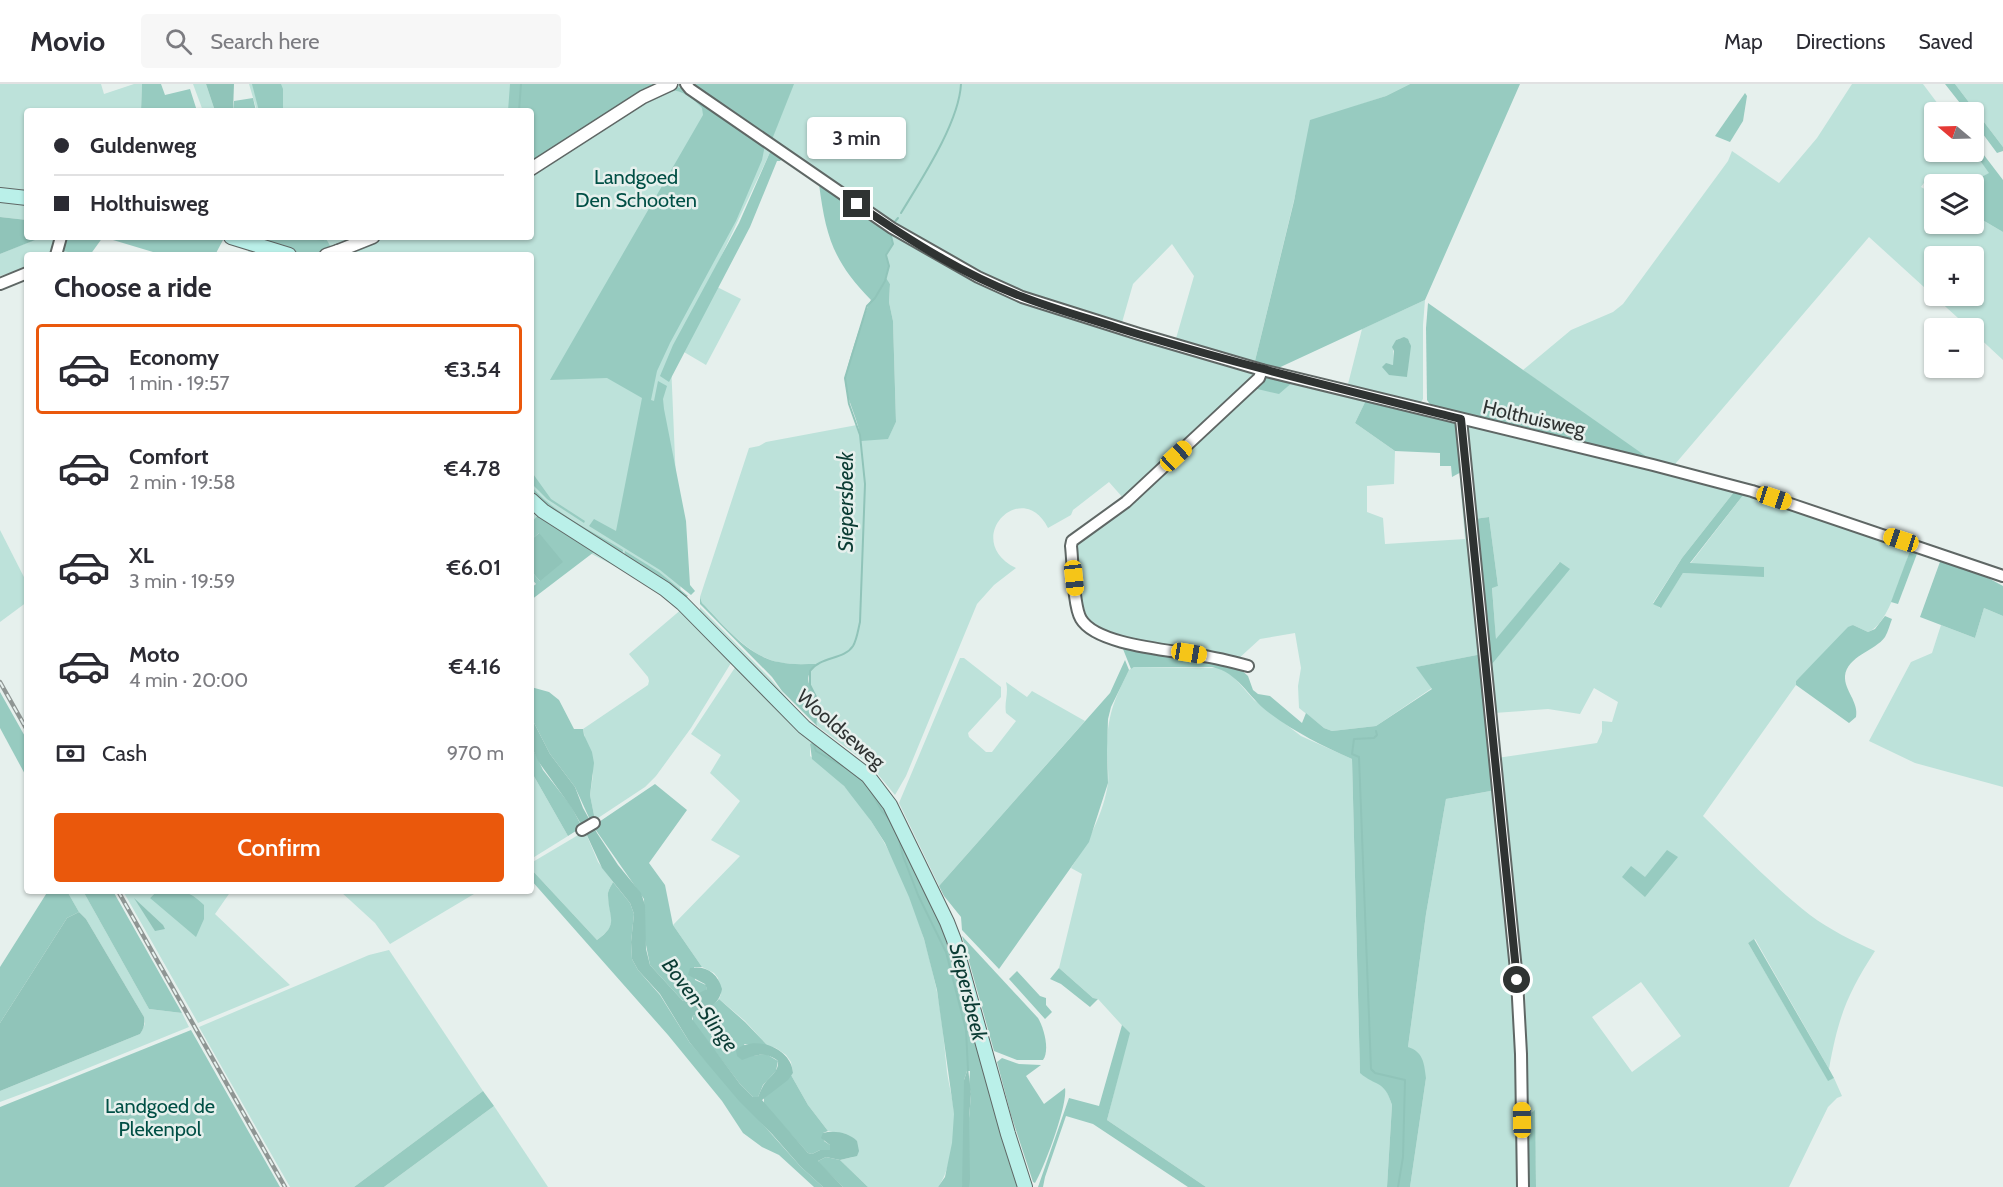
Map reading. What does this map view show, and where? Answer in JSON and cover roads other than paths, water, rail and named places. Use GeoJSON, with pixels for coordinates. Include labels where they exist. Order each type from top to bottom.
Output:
{"type":"FeatureCollection","features":[{"type":"Feature","properties":{"kind":"main road"},"geometry":{"type":"LineString","coordinates":[[0,195],[24,198]]}},
{"type":"Feature","properties":{"kind":"main road"},"geometry":{"type":"LineString","coordinates":[[241,240],[279,252]]}},
{"type":"Feature","properties":{"kind":"main road","name":"Wooldseweg"},"geometry":{"type":"LineString","coordinates":[[534,503],[543,511],[665,588],[804,727],[856,765],[882,792],[951,931],[1025,1187]]}},
{"type":"Feature","properties":{"kind":"street"},"geometry":{"type":"LineString","coordinates":[[534,167],[643,97],[671,84]]}},
{"type":"Feature","properties":{"kind":"street","name":"Holthuisweg"},"geometry":{"type":"LineString","coordinates":[[686,84],[690,89],[892,228],[978,277],[1022,297],[1262,370],[1752,491],[2003,576]]}},
{"type":"Feature","properties":{"kind":"street"},"geometry":{"type":"LineString","coordinates":[[339,252],[366,240]]}},
{"type":"Feature","properties":{"kind":"street"},"geometry":{"type":"LineString","coordinates":[[0,284],[24,274]]}},
{"type":"Feature","properties":{"kind":"street"},"geometry":{"type":"LineString","coordinates":[[1248,666],[1206,656],[1124,643],[1089,628],[1082,620],[1078,609],[1071,546],[1072,541],[1126,502],[1176,456],[1259,378],[1262,370]]}},
{"type":"Feature","properties":{"kind":"street"},"geometry":{"type":"LineString","coordinates":[[1461,419],[1517,980],[1521,1054],[1523,1187]]}},
{"type":"Feature","properties":{"kind":"street"},"geometry":{"type":"LineString","coordinates":[[582,830],[594,823]]}},
{"type":"Feature","properties":{"kind":"water"},"geometry":{"type":"Polygon","coordinates":[[[206,84],[234,84],[233,108],[214,108],[206,84]]]}},
{"type":"Feature","properties":{"kind":"water"},"geometry":{"type":"Polygon","coordinates":[[[0,217],[24,220],[24,240],[35,240],[0,254],[0,217]]]}},
{"type":"Feature","properties":{"kind":"water"},"geometry":{"type":"Polygon","coordinates":[[[1404,337],[1408,339],[1411,346],[1407,377],[1389,375],[1382,367],[1386,363],[1393,365],[1392,347],[1396,340],[1404,337]]]}},
{"type":"Feature","properties":{"kind":"water"},"geometry":{"type":"Polygon","coordinates":[[[539,533],[563,562],[540,581],[534,574],[534,537],[539,533]]]}},
{"type":"Feature","properties":{"kind":"water","name":"Boven-Slinge"},"geometry":{"type":"Polygon","coordinates":[[[534,723],[550,754],[575,787],[583,808],[597,833],[618,865],[641,893],[645,905],[646,949],[650,965],[683,1001],[707,989],[705,984],[688,975],[690,968],[706,969],[718,979],[722,989],[718,999],[712,1007],[693,1016],[692,1019],[740,1084],[753,1097],[758,1097],[764,1085],[776,1071],[778,1061],[765,1055],[756,1055],[742,1060],[737,1056],[736,1050],[752,1043],[762,1044],[771,1046],[786,1057],[793,1073],[788,1080],[762,1100],[808,1153],[830,1150],[830,1145],[821,1138],[823,1133],[842,1133],[857,1141],[859,1151],[857,1156],[840,1160],[826,1157],[818,1161],[843,1187],[823,1187],[801,1167],[739,1101],[690,1043],[660,994],[638,970],[632,959],[634,914],[630,903],[602,868],[571,807],[534,752],[534,723]]]}},
{"type":"Feature","properties":{"kind":"water"},"geometry":{"type":"Polygon","coordinates":[[[134,898],[163,925],[165,929],[155,931],[134,898]]]}},
{"type":"Feature","properties":{"kind":"water"},"geometry":{"type":"Polygon","coordinates":[[[79,912],[86,919],[144,1017],[142,1030],[140,1034],[0,1091],[0,1023],[67,918],[79,912]]]}},
{"type":"Feature","properties":{"kind":"water","name":"Siepersbeek"},"geometry":{"type":"Polygon","coordinates":[[[968,1068],[971,1094],[970,1179],[969,1187],[962,1187],[964,1080],[968,1068]]]}},
{"type":"Feature","properties":{"kind":"waterway"},"geometry":{"type":"LineString","coordinates":[[519,108],[521,84]]}},
{"type":"Feature","properties":{"kind":"waterway","name":"Siepersbeek"},"geometry":{"type":"LineString","coordinates":[[901,213],[928,168],[954,116],[961,84]]}},
{"type":"Feature","properties":{"kind":"waterway","name":"Siepersbeek"},"geometry":{"type":"LineString","coordinates":[[893,224],[898,218]]}},
{"type":"Feature","properties":{"kind":"waterway","name":"Siepersbeek"},"geometry":{"type":"LineString","coordinates":[[815,722],[818,701],[810,685],[810,671],[820,663],[849,650],[856,640],[860,622],[865,484],[860,435],[849,404],[845,378],[867,306],[875,298],[885,281],[889,266],[886,255],[893,244],[890,232]]}},
{"type":"Feature","properties":{"kind":"waterway"},"geometry":{"type":"LineString","coordinates":[[1376,731],[1377,735],[1374,738],[1354,739],[1352,754],[1359,757],[1371,1069],[1375,1073],[1405,1080],[1403,1157],[1398,1187]]}},
{"type":"Feature","properties":{"kind":"waterway","name":"Siepersbeek"},"geometry":{"type":"LineString","coordinates":[[813,742],[816,751],[850,770]]}},
{"type":"Feature","properties":{"kind":"waterway","name":"Siepersbeek"},"geometry":{"type":"LineString","coordinates":[[869,788],[890,820]]}},
{"type":"Feature","properties":{"kind":"waterway","name":"Siepersbeek"},"geometry":{"type":"LineString","coordinates":[[898,836],[918,895],[946,952],[966,1030],[968,1070]]}},
{"type":"Feature","properties":{"kind":"railway"},"geometry":{"type":"LineString","coordinates":[[0,682],[24,725]]}},
{"type":"Feature","properties":{"kind":"railway"},"geometry":{"type":"LineString","coordinates":[[120,894],[285,1187]]}},
{"type":"Feature","properties":{"kind":"park label","name":"Landgoed Den Schooten"},"geometry":{"type":"Point","coordinates":[636,188]}},
{"type":"Feature","properties":{"kind":"park label","name":"Landgoed de Plekenpol"},"geometry":{"type":"Point","coordinates":[160,1118]}}]}
